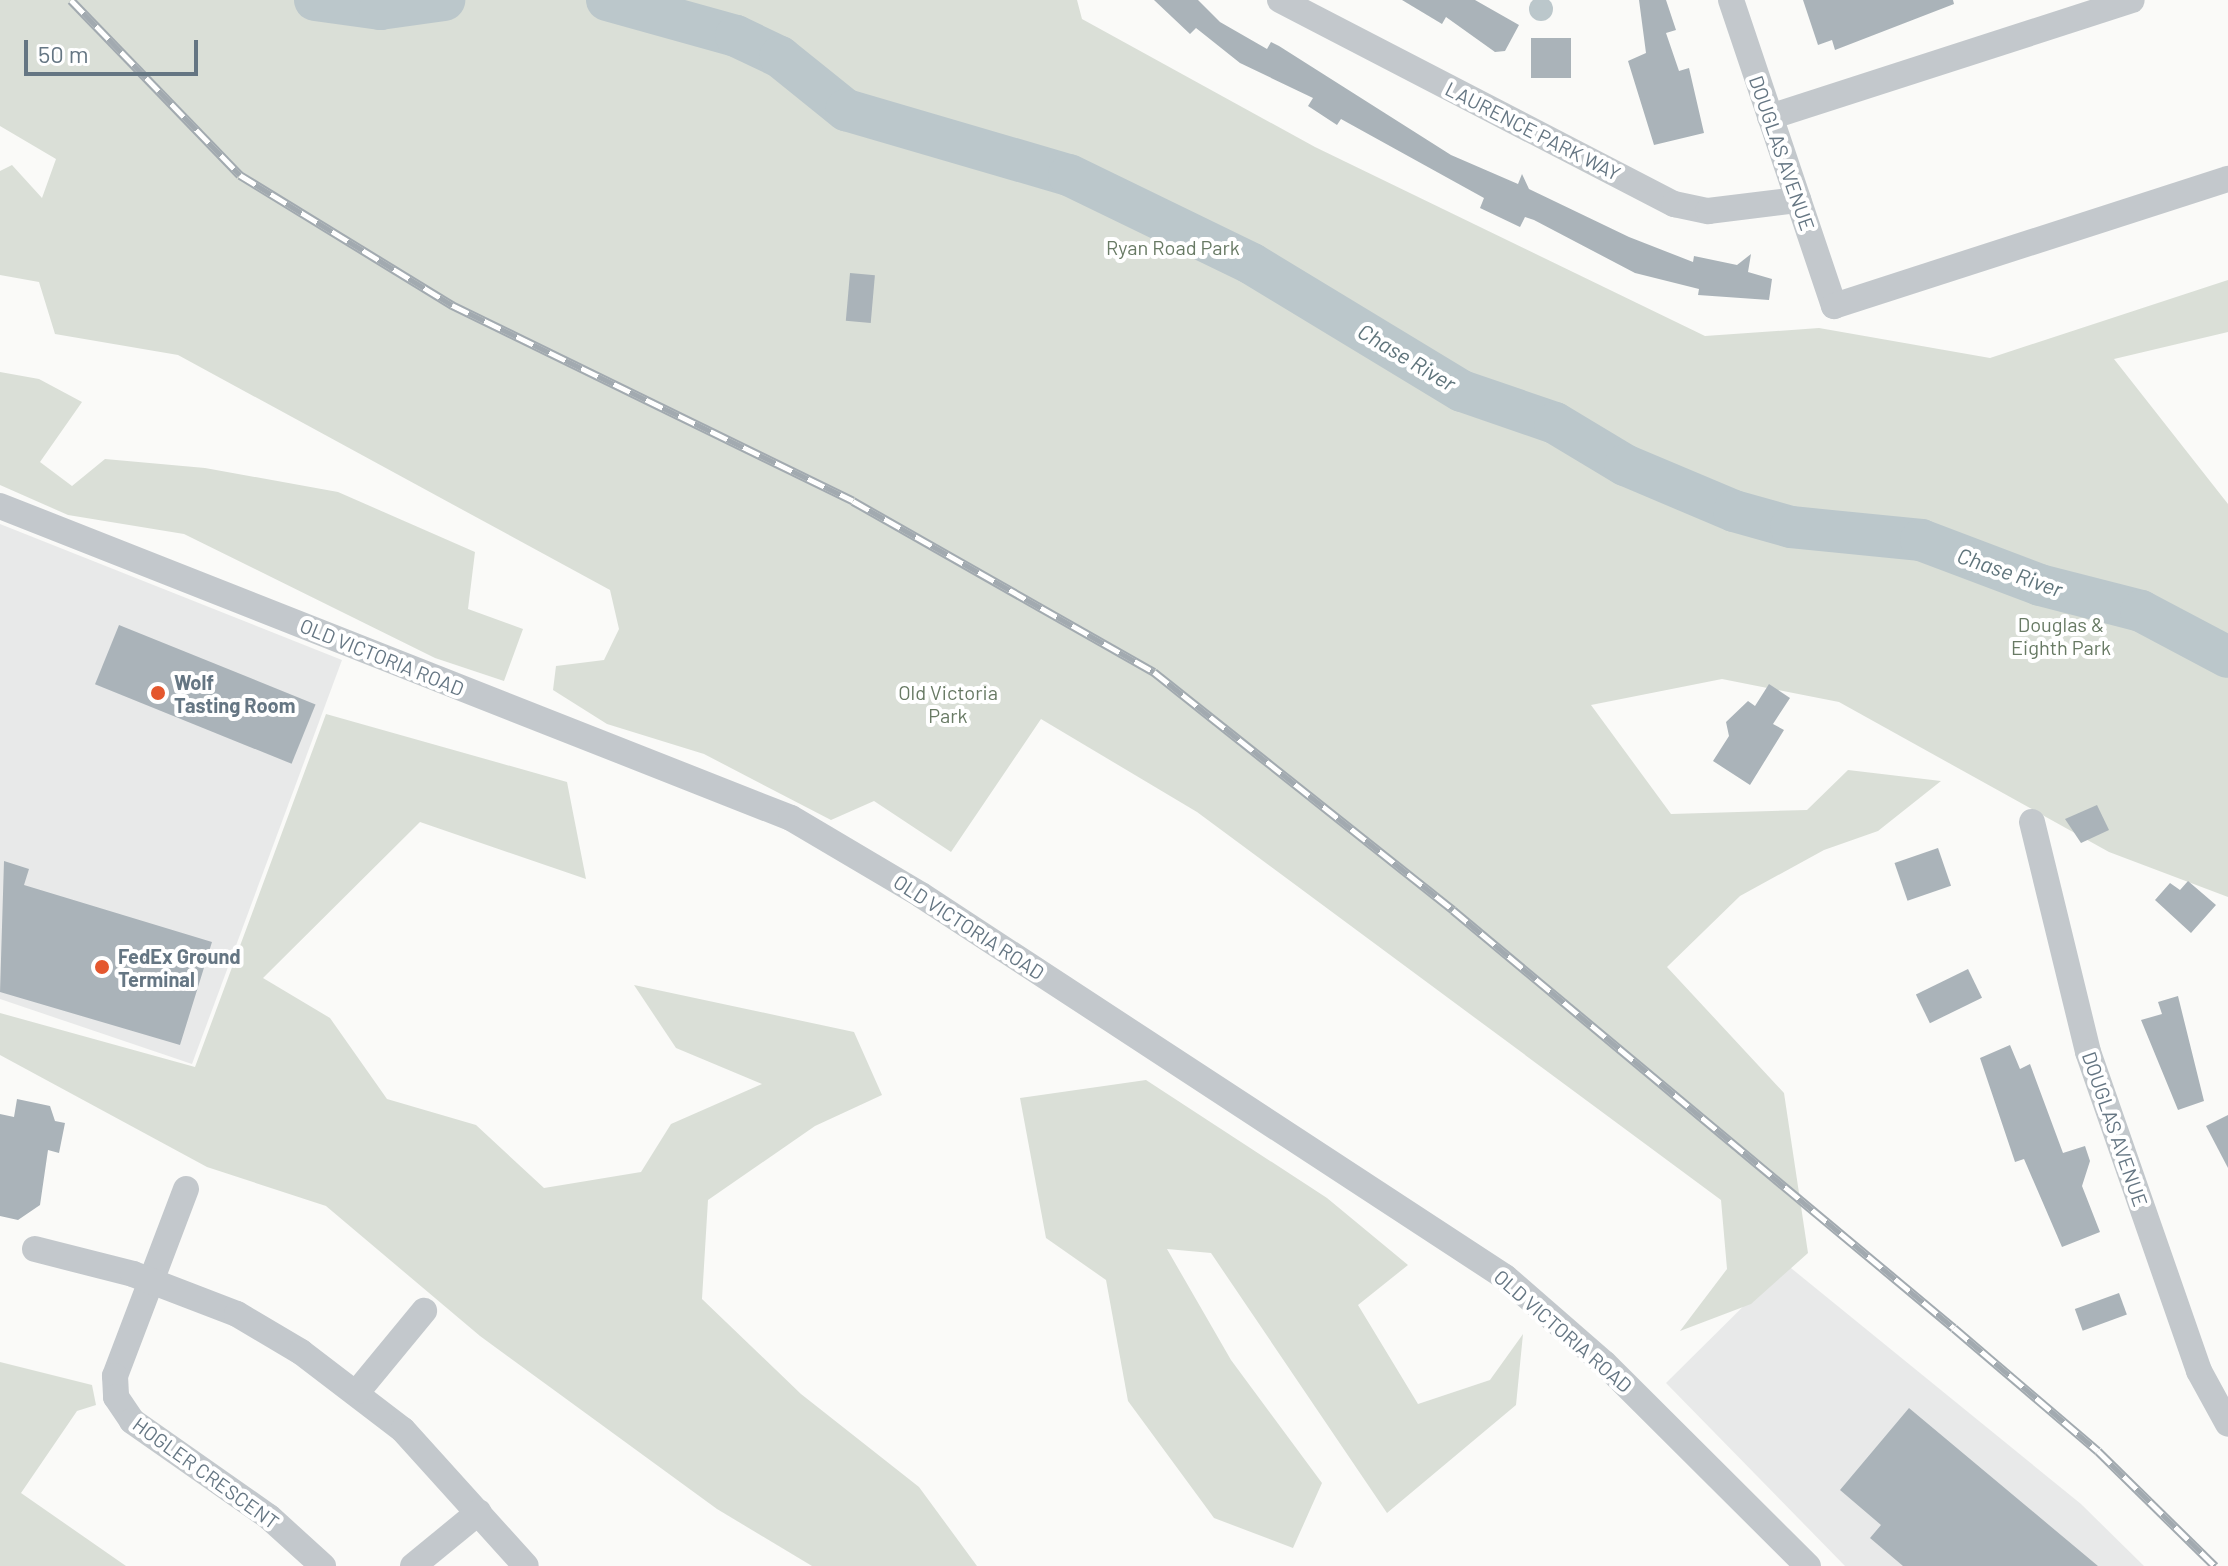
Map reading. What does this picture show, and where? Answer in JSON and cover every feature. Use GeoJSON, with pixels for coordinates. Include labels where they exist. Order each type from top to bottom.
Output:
{"type":"FeatureCollection","features":[{"type":"Feature","properties":{"kind":"street","name":"LAURENCE PARK WAY"},"geometry":{"type":"LineString","coordinates":[[1280,0],[1674,204],[1708,211],[1798,200]]}},
{"type":"Feature","properties":{"kind":"street","name":"DOUGLAS AVENUE"},"geometry":{"type":"LineString","coordinates":[[1731,0],[1834,306],[2228,179]]}},
{"type":"Feature","properties":{"kind":"street"},"geometry":{"type":"LineString","coordinates":[[1770,117],[2132,0]]}},
{"type":"Feature","properties":{"kind":"street","name":"OLD VICTORIA ROAD"},"geometry":{"type":"LineString","coordinates":[[0,506],[804,825],[1505,1277],[1604,1363],[1808,1566]]}},
{"type":"Feature","properties":{"kind":"street","name":"DOUGLAS AVENUE"},"geometry":{"type":"LineString","coordinates":[[2032,822],[2088,1052],[2199,1371],[2225,1413]]}},
{"type":"Feature","properties":{"kind":"street","name":"HOGLER CRESCENT"},"geometry":{"type":"LineString","coordinates":[[186,1189],[115,1376],[121,1410],[269,1517],[323,1566]]}},
{"type":"Feature","properties":{"kind":"street"},"geometry":{"type":"LineString","coordinates":[[35,1249],[151,1281],[237,1314],[358,1391],[479,1512],[526,1566]]}},
{"type":"Feature","properties":{"kind":"street"},"geometry":{"type":"LineString","coordinates":[[358,1391],[424,1311]]}},
{"type":"Feature","properties":{"kind":"street"},"geometry":{"type":"LineString","coordinates":[[413,1566],[479,1512]]}},
{"type":"Feature","properties":{"kind":"shaded area"},"geometry":{"type":"Polygon","coordinates":[[[1541,-3],[1549,1],[1553,9],[1549,17],[1541,21],[1533,17],[1529,9],[1533,1],[1541,-3]]]}},
{"type":"Feature","properties":{"kind":"shaded area"},"geometry":{"type":"Polygon","coordinates":[[[0,524],[342,660],[192,1064],[0,999],[0,524]]]}},
{"type":"Feature","properties":{"kind":"shaded area"},"geometry":{"type":"Polygon","coordinates":[[[1786,1264],[2081,1504],[2144,1566],[1845,1566],[1666,1383],[1786,1264]]]}},
{"type":"Feature","properties":{"kind":"green space"},"geometry":{"type":"Polygon","coordinates":[[[0,0],[1077,0],[1082,19],[1315,147],[1705,336],[1819,328],[1990,358],[2228,280],[2228,332],[2114,359],[2228,504],[2228,897],[2109,852],[1839,702],[1722,679],[1591,705],[1671,814],[1807,810],[1848,770],[1941,781],[1878,831],[1824,850],[1740,896],[1667,967],[1784,1093],[1808,1253],[1751,1304],[1680,1331],[1727,1269],[1721,1200],[1197,812],[1041,719],[951,852],[874,801],[831,820],[704,754],[607,724],[553,690],[556,666],[604,660],[619,629],[610,590],[178,355],[55,334],[39,282],[0,275],[0,171],[12,165],[42,198],[56,159],[0,126],[0,0]]]}},
{"type":"Feature","properties":{"kind":"green space"},"geometry":{"type":"Polygon","coordinates":[[[0,372],[39,379],[82,402],[40,462],[72,486],[105,459],[205,468],[338,492],[475,552],[468,609],[523,629],[504,681],[435,658],[184,534],[68,515],[0,485],[0,372]]]}},
{"type":"Feature","properties":{"kind":"green space"},"geometry":{"type":"Polygon","coordinates":[[[326,714],[567,782],[586,879],[420,822],[263,978],[330,1018],[387,1099],[476,1125],[544,1188],[641,1172],[671,1124],[762,1084],[676,1048],[634,985],[854,1032],[882,1095],[815,1126],[708,1200],[702,1299],[801,1394],[919,1487],[977,1566],[812,1566],[717,1509],[480,1336],[326,1206],[207,1167],[0,1055],[0,1013],[195,1067],[326,714]]]}},
{"type":"Feature","properties":{"kind":"green space"},"geometry":{"type":"Polygon","coordinates":[[[1146,1080],[1327,1198],[1408,1265],[1358,1305],[1418,1404],[1490,1380],[1523,1334],[1516,1405],[1387,1513],[1211,1253],[1167,1249],[1231,1360],[1322,1483],[1293,1548],[1214,1518],[1128,1401],[1106,1280],[1046,1238],[1020,1098],[1146,1080]]]}},
{"type":"Feature","properties":{"kind":"green space"},"geometry":{"type":"Polygon","coordinates":[[[0,1362],[92,1385],[96,1405],[77,1411],[21,1493],[126,1566],[0,1566],[0,1362]]]}},
{"type":"Feature","properties":{"kind":"building"},"geometry":{"type":"Polygon","coordinates":[[[1154,0],[1198,0],[1220,22],[1267,49],[1271,42],[1279,46],[1451,155],[1518,184],[1522,174],[1529,189],[1629,237],[1693,262],[1694,256],[1737,265],[1751,254],[1748,272],[1772,279],[1769,300],[1698,295],[1699,289],[1635,273],[1534,220],[1525,217],[1520,227],[1480,208],[1484,198],[1341,119],[1337,125],[1308,106],[1313,98],[1240,63],[1196,28],[1190,34],[1154,0]]]}},
{"type":"Feature","properties":{"kind":"building"},"geometry":{"type":"Polygon","coordinates":[[[1402,0],[1475,0],[1519,25],[1505,51],[1495,52],[1446,17],[1442,24],[1402,0]]]}},
{"type":"Feature","properties":{"kind":"building"},"geometry":{"type":"Polygon","coordinates":[[[1639,0],[1666,0],[1676,30],[1666,33],[1679,71],[1689,68],[1704,133],[1654,145],[1628,61],[1646,53],[1639,0]]]}},
{"type":"Feature","properties":{"kind":"building"},"geometry":{"type":"Polygon","coordinates":[[[1803,0],[1953,0],[1954,4],[1835,50],[1832,40],[1818,45],[1803,0]]]}},
{"type":"Feature","properties":{"kind":"building"},"geometry":{"type":"Polygon","coordinates":[[[1531,38],[1571,38],[1571,78],[1531,78],[1531,38]]]}},
{"type":"Feature","properties":{"kind":"building"},"geometry":{"type":"Polygon","coordinates":[[[850,273],[875,275],[871,323],[846,321],[850,273]]]}},
{"type":"Feature","properties":{"kind":"building"},"geometry":{"type":"Polygon","coordinates":[[[119,625],[316,704],[292,764],[95,684],[119,625]]]}},
{"type":"Feature","properties":{"kind":"building"},"geometry":{"type":"Polygon","coordinates":[[[1769,684],[1790,698],[1773,724],[1784,730],[1750,785],[1713,761],[1729,736],[1726,722],[1748,701],[1755,706],[1769,684]]]}},
{"type":"Feature","properties":{"kind":"building"},"geometry":{"type":"Polygon","coordinates":[[[2097,805],[2109,830],[2081,843],[2065,819],[2097,805]]]}},
{"type":"Feature","properties":{"kind":"building"},"geometry":{"type":"Polygon","coordinates":[[[1938,848],[1951,886],[1908,901],[1895,863],[1938,848]]]}},
{"type":"Feature","properties":{"kind":"building","name":"FedEx Ground Terminal"},"geometry":{"type":"Polygon","coordinates":[[[4,861],[29,869],[24,885],[212,942],[180,1045],[0,992],[4,861]]]}},
{"type":"Feature","properties":{"kind":"building"},"geometry":{"type":"Polygon","coordinates":[[[2188,881],[2216,905],[2191,933],[2155,900],[2170,883],[2180,890],[2188,881]]]}},
{"type":"Feature","properties":{"kind":"building"},"geometry":{"type":"Polygon","coordinates":[[[1968,969],[1982,998],[1930,1023],[1916,994],[1968,969]]]}},
{"type":"Feature","properties":{"kind":"building"},"geometry":{"type":"Polygon","coordinates":[[[2178,996],[2204,1101],[2178,1110],[2141,1020],[2162,1014],[2158,1002],[2178,996]]]}},
{"type":"Feature","properties":{"kind":"building"},"geometry":{"type":"Polygon","coordinates":[[[2010,1045],[2020,1069],[2030,1064],[2063,1153],[2085,1146],[2090,1161],[2082,1186],[2100,1232],[2062,1247],[2024,1159],[2015,1162],[1980,1058],[2010,1045]]]}},
{"type":"Feature","properties":{"kind":"building"},"geometry":{"type":"Polygon","coordinates":[[[17,1099],[50,1106],[55,1121],[65,1123],[59,1153],[48,1150],[40,1205],[18,1220],[0,1216],[0,1114],[14,1117],[17,1099]]]}},
{"type":"Feature","properties":{"kind":"building"},"geometry":{"type":"Polygon","coordinates":[[[2228,1115],[2228,1168],[2206,1126],[2228,1115]]]}},
{"type":"Feature","properties":{"kind":"building"},"geometry":{"type":"Polygon","coordinates":[[[2119,1293],[2127,1315],[2083,1331],[2075,1309],[2119,1293]]]}},
{"type":"Feature","properties":{"kind":"building"},"geometry":{"type":"Polygon","coordinates":[[[1909,1408],[2098,1566],[1903,1566],[1870,1538],[1881,1525],[1840,1490],[1909,1408]]]}},
{"type":"Feature","properties":{"kind":"waterway","name":"Chase River"},"geometry":{"type":"LineString","coordinates":[[315,0],[380,9],[444,0]]}},
{"type":"Feature","properties":{"kind":"waterway","name":"Chase River"},"geometry":{"type":"LineString","coordinates":[[607,0],[736,36],[780,57],[846,110],[1069,175],[1252,264],[1462,391],[1555,423],[1625,465],[1734,511],[1791,527],[1921,540],[2040,585],[2141,611],[2228,657]]}},
{"type":"Feature","properties":{"kind":"railway"},"geometry":{"type":"LineString","coordinates":[[71,0],[240,175],[452,305],[853,501],[1154,672],[1453,910],[1954,1328],[2098,1451],[2215,1566]]}},
{"type":"Feature","properties":{"kind":"place","name":"Wolf Tasting Room"},"geometry":{"type":"Point","coordinates":[158,693]}},
{"type":"Feature","properties":{"kind":"place","name":"FedEx Ground Terminal"},"geometry":{"type":"Point","coordinates":[102,967]}},
{"type":"Feature","properties":{"kind":"park label","name":"Ryan Road Park"},"geometry":{"type":"Point","coordinates":[1173,247]}},
{"type":"Feature","properties":{"kind":"park label","name":"Douglas & Eighth Park"},"geometry":{"type":"Point","coordinates":[2061,636]}},
{"type":"Feature","properties":{"kind":"park label","name":"Old Victoria Park"},"geometry":{"type":"Point","coordinates":[948,704]}}]}
